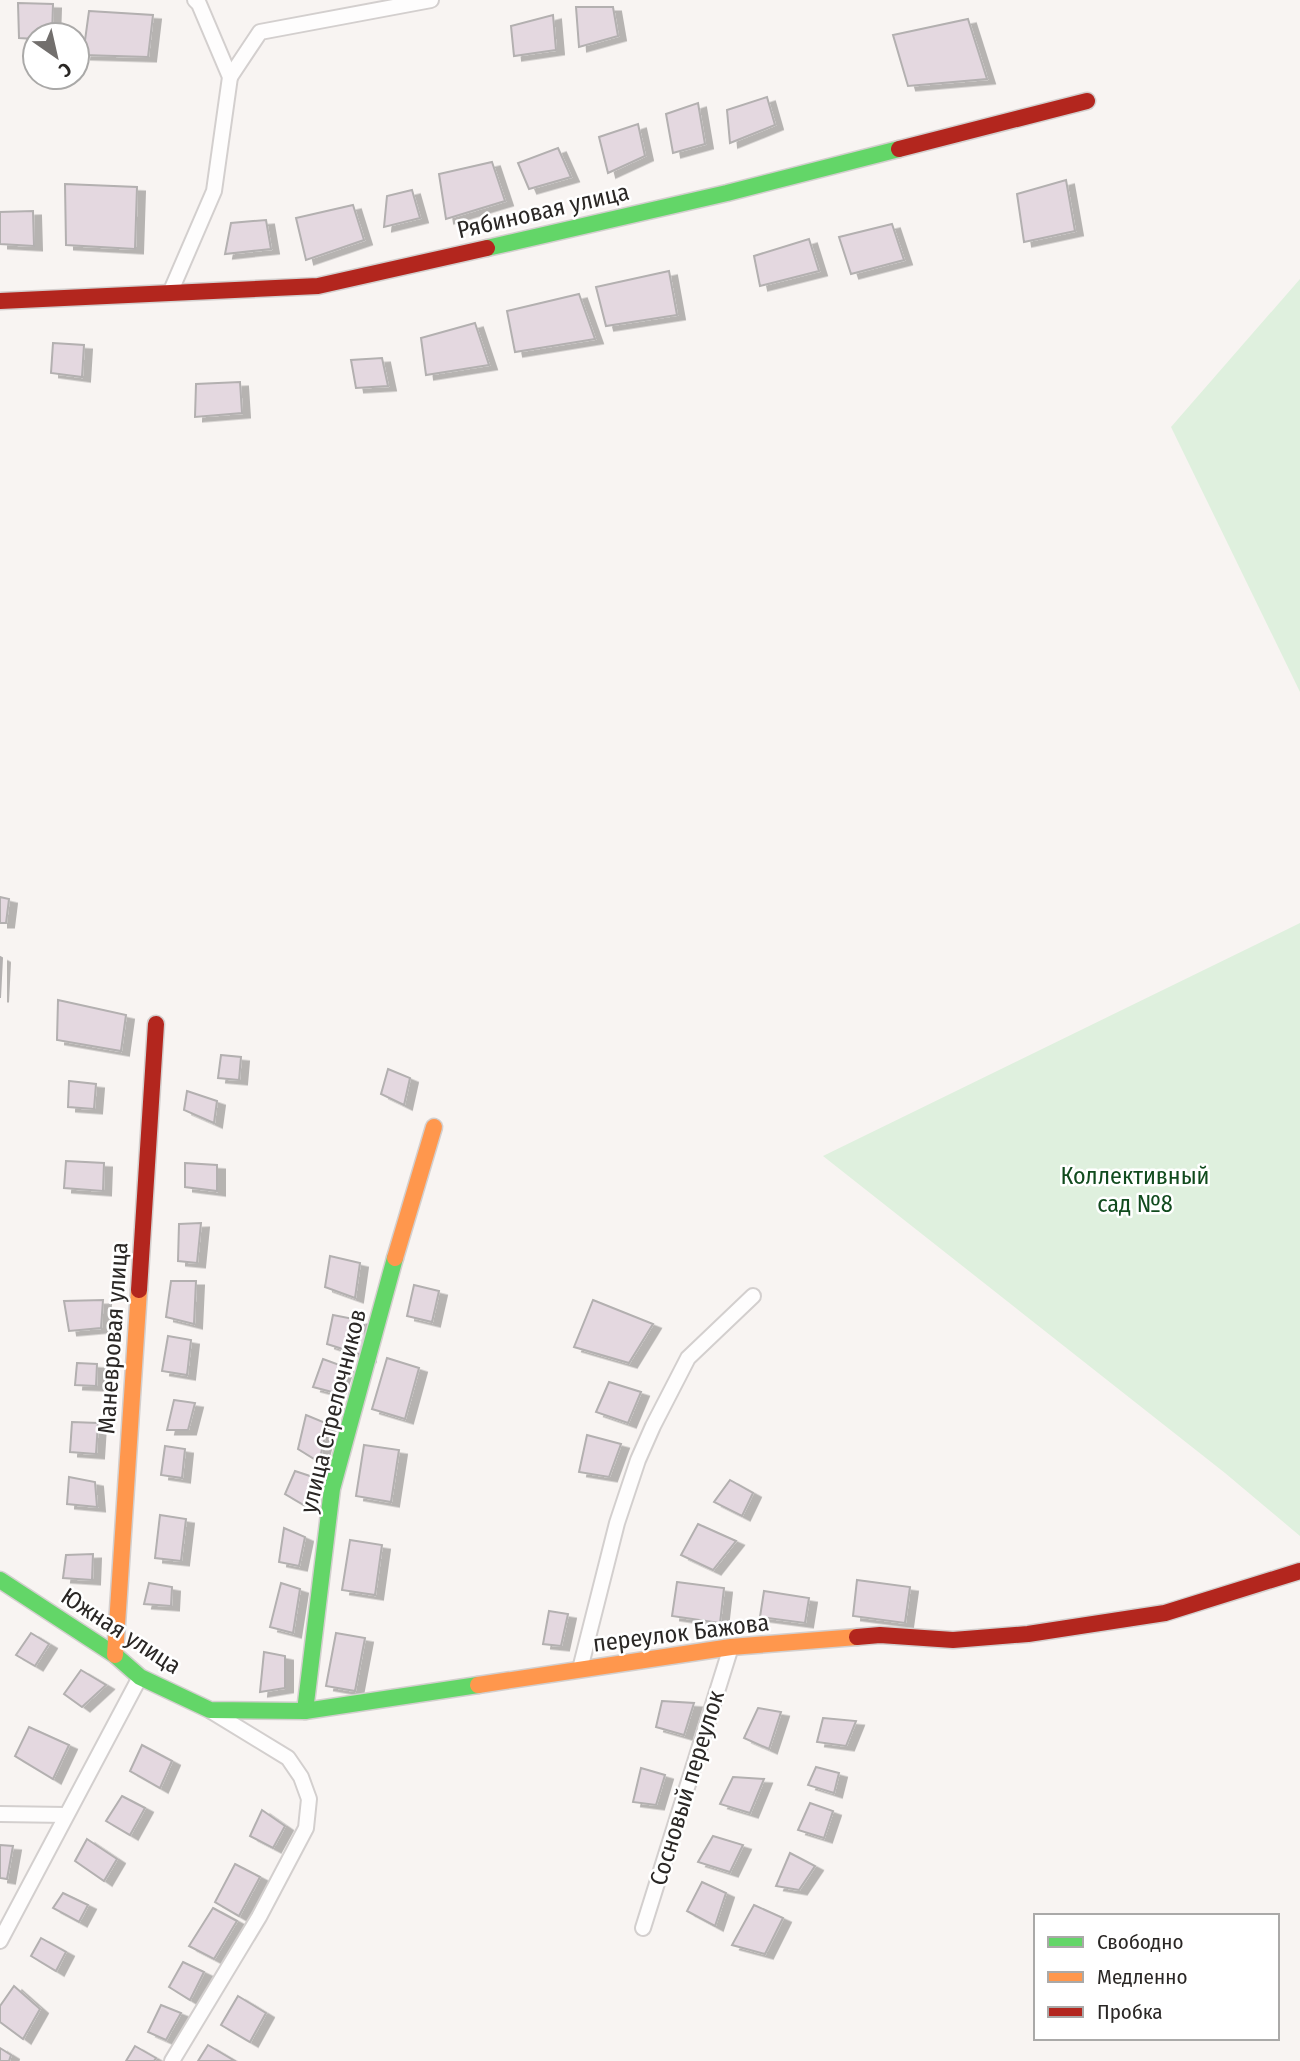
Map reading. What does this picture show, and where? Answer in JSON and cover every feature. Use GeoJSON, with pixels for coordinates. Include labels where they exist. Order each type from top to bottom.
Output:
{"type":"FeatureCollection","features":[{"type":"Feature","properties":{"kind":"street"},"geometry":{"type":"LineString","coordinates":[[195,0],[200,4],[230,77]]}},
{"type":"Feature","properties":{"kind":"street"},"geometry":{"type":"LineString","coordinates":[[170,293],[214,191],[230,77],[260,32],[430,0]]}},
{"type":"Feature","properties":{"kind":"street","name":"Рябиновая улица"},"geometry":{"type":"LineString","coordinates":[[0,301],[318,286],[727,193],[1087,101]]}},
{"type":"Feature","properties":{"kind":"street","name":"Маневровая улица"},"geometry":{"type":"LineString","coordinates":[[115,1655],[156,1024]]}},
{"type":"Feature","properties":{"kind":"street","name":"улица Стрелочников"},"geometry":{"type":"LineString","coordinates":[[305,1711],[332,1489],[388,1282],[435,1127]]}},
{"type":"Feature","properties":{"kind":"street","name":"переулок Бажова"},"geometry":{"type":"LineString","coordinates":[[753,1296],[688,1358],[653,1426],[638,1460],[617,1523],[580,1669],[731,1647],[880,1635],[953,1640],[1028,1634],[1165,1613],[1300,1571]]}},
{"type":"Feature","properties":{"kind":"street","name":"Южная улица"},"geometry":{"type":"LineString","coordinates":[[0,1580],[115,1655],[141,1677],[210,1710],[305,1711],[580,1669]]}},
{"type":"Feature","properties":{"kind":"street","name":"Сосновый переулок"},"geometry":{"type":"LineString","coordinates":[[643,1928],[731,1647]]}},
{"type":"Feature","properties":{"kind":"street"},"geometry":{"type":"LineString","coordinates":[[0,1941],[141,1677]]}},
{"type":"Feature","properties":{"kind":"street"},"geometry":{"type":"LineString","coordinates":[[172,2061],[259,1917],[306,1828],[309,1799],[301,1777],[288,1758],[210,1710]]}},
{"type":"Feature","properties":{"kind":"street"},"geometry":{"type":"LineString","coordinates":[[0,1814],[66,1815]]}},
{"type":"Feature","properties":{"kind":"green space"},"geometry":{"type":"Polygon","coordinates":[[[1300,279],[1300,692],[1171,427],[1300,279]]]}},
{"type":"Feature","properties":{"kind":"green space","name":"Коллективный сад №8"},"geometry":{"type":"Polygon","coordinates":[[[1300,923],[1300,1536],[1225,1473],[823,1156],[1300,923]]]}},
{"type":"Feature","properties":{"kind":"building"},"geometry":{"type":"Polygon","coordinates":[[[18,3],[53,4],[52,21],[21,21],[19,38],[18,3]]]}},
{"type":"Feature","properties":{"kind":"building"},"geometry":{"type":"Polygon","coordinates":[[[576,7],[613,7],[618,36],[579,47],[576,7]]]}},
{"type":"Feature","properties":{"kind":"building"},"geometry":{"type":"Polygon","coordinates":[[[89,11],[153,15],[148,57],[91,55],[91,21],[88,21],[89,11]]]}},
{"type":"Feature","properties":{"kind":"building"},"geometry":{"type":"Polygon","coordinates":[[[553,15],[556,50],[514,56],[511,26],[553,15]]]}},
{"type":"Feature","properties":{"kind":"building"},"geometry":{"type":"Polygon","coordinates":[[[968,19],[987,79],[908,86],[893,35],[968,19]]]}},
{"type":"Feature","properties":{"kind":"building"},"geometry":{"type":"Polygon","coordinates":[[[767,97],[775,125],[730,143],[727,110],[767,97]]]}},
{"type":"Feature","properties":{"kind":"building"},"geometry":{"type":"Polygon","coordinates":[[[698,103],[705,144],[673,153],[666,114],[698,103]]]}},
{"type":"Feature","properties":{"kind":"building"},"geometry":{"type":"Polygon","coordinates":[[[638,124],[645,156],[608,173],[599,137],[638,124]]]}},
{"type":"Feature","properties":{"kind":"building"},"geometry":{"type":"Polygon","coordinates":[[[558,148],[571,177],[529,189],[518,163],[558,148]]]}},
{"type":"Feature","properties":{"kind":"building"},"geometry":{"type":"Polygon","coordinates":[[[492,162],[505,201],[446,219],[439,174],[492,162]]]}},
{"type":"Feature","properties":{"kind":"building"},"geometry":{"type":"Polygon","coordinates":[[[1066,180],[1075,231],[1024,242],[1017,194],[1066,180]]]}},
{"type":"Feature","properties":{"kind":"building"},"geometry":{"type":"Polygon","coordinates":[[[65,184],[137,187],[135,249],[66,245],[65,184]]]}},
{"type":"Feature","properties":{"kind":"building"},"geometry":{"type":"Polygon","coordinates":[[[412,190],[420,218],[384,227],[387,196],[412,190]]]}},
{"type":"Feature","properties":{"kind":"building"},"geometry":{"type":"Polygon","coordinates":[[[353,205],[364,240],[306,260],[296,218],[353,205]]]}},
{"type":"Feature","properties":{"kind":"building"},"geometry":{"type":"Polygon","coordinates":[[[33,211],[34,246],[0,244],[0,212],[33,211]]]}},
{"type":"Feature","properties":{"kind":"building"},"geometry":{"type":"Polygon","coordinates":[[[266,220],[271,249],[225,254],[231,223],[266,220]]]}},
{"type":"Feature","properties":{"kind":"building"},"geometry":{"type":"Polygon","coordinates":[[[892,224],[904,260],[851,274],[839,237],[892,224]]]}},
{"type":"Feature","properties":{"kind":"building"},"geometry":{"type":"Polygon","coordinates":[[[809,239],[819,271],[760,286],[754,256],[809,239]]]}},
{"type":"Feature","properties":{"kind":"building"},"geometry":{"type":"Polygon","coordinates":[[[669,271],[677,315],[606,326],[596,287],[669,271]]]}},
{"type":"Feature","properties":{"kind":"building"},"geometry":{"type":"Polygon","coordinates":[[[579,294],[595,339],[515,352],[507,311],[579,294]]]}},
{"type":"Feature","properties":{"kind":"building"},"geometry":{"type":"Polygon","coordinates":[[[475,323],[489,365],[426,375],[421,338],[475,323]]]}},
{"type":"Feature","properties":{"kind":"building"},"geometry":{"type":"Polygon","coordinates":[[[53,343],[84,345],[82,377],[51,373],[53,343]]]}},
{"type":"Feature","properties":{"kind":"building"},"geometry":{"type":"Polygon","coordinates":[[[382,358],[388,386],[356,388],[351,360],[382,358]]]}},
{"type":"Feature","properties":{"kind":"building"},"geometry":{"type":"Polygon","coordinates":[[[240,382],[242,413],[195,417],[196,384],[240,382]]]}},
{"type":"Feature","properties":{"kind":"building"},"geometry":{"type":"Polygon","coordinates":[[[0,897],[9,899],[6,923],[0,923],[0,897]]]}},
{"type":"Feature","properties":{"kind":"building"},"geometry":{"type":"Polygon","coordinates":[[[0,957],[2,958],[0,998],[0,957]]]}},
{"type":"Feature","properties":{"kind":"building"},"geometry":{"type":"Polygon","coordinates":[[[58,1000],[126,1015],[121,1051],[57,1040],[58,1000]]]}},
{"type":"Feature","properties":{"kind":"building"},"geometry":{"type":"Polygon","coordinates":[[[221,1055],[241,1057],[239,1080],[218,1078],[221,1055]]]}},
{"type":"Feature","properties":{"kind":"building"},"geometry":{"type":"Polygon","coordinates":[[[388,1069],[410,1078],[404,1105],[381,1094],[388,1069]]]}},
{"type":"Feature","properties":{"kind":"building"},"geometry":{"type":"Polygon","coordinates":[[[69,1081],[96,1084],[94,1109],[68,1107],[69,1081]]]}},
{"type":"Feature","properties":{"kind":"building"},"geometry":{"type":"Polygon","coordinates":[[[187,1091],[217,1101],[214,1123],[184,1110],[187,1091]]]}},
{"type":"Feature","properties":{"kind":"building"},"geometry":{"type":"Polygon","coordinates":[[[66,1161],[104,1163],[103,1191],[64,1188],[66,1161]]]}},
{"type":"Feature","properties":{"kind":"building"},"geometry":{"type":"Polygon","coordinates":[[[185,1163],[217,1165],[217,1191],[185,1187],[185,1163]]]}},
{"type":"Feature","properties":{"kind":"building"},"geometry":{"type":"Polygon","coordinates":[[[201,1223],[197,1263],[178,1261],[179,1224],[201,1223]]]}},
{"type":"Feature","properties":{"kind":"building"},"geometry":{"type":"Polygon","coordinates":[[[330,1256],[360,1263],[355,1298],[325,1287],[330,1256]]]}},
{"type":"Feature","properties":{"kind":"building"},"geometry":{"type":"Polygon","coordinates":[[[171,1281],[196,1281],[194,1324],[166,1317],[171,1281]]]}},
{"type":"Feature","properties":{"kind":"building"},"geometry":{"type":"Polygon","coordinates":[[[414,1285],[439,1291],[432,1322],[407,1316],[414,1285]]]}},
{"type":"Feature","properties":{"kind":"building"},"geometry":{"type":"Polygon","coordinates":[[[103,1300],[101,1328],[69,1331],[64,1301],[103,1300]]]}},
{"type":"Feature","properties":{"kind":"building"},"geometry":{"type":"Polygon","coordinates":[[[593,1300],[653,1324],[629,1363],[574,1347],[593,1300]]]}},
{"type":"Feature","properties":{"kind":"building"},"geometry":{"type":"Polygon","coordinates":[[[333,1315],[364,1321],[368,1357],[327,1344],[333,1315]]]}},
{"type":"Feature","properties":{"kind":"building"},"geometry":{"type":"Polygon","coordinates":[[[168,1336],[191,1340],[187,1375],[162,1371],[168,1336]]]}},
{"type":"Feature","properties":{"kind":"building"},"geometry":{"type":"Polygon","coordinates":[[[387,1358],[419,1368],[405,1419],[372,1409],[387,1358]]]}},
{"type":"Feature","properties":{"kind":"building"},"geometry":{"type":"Polygon","coordinates":[[[323,1359],[345,1367],[336,1393],[313,1387],[323,1359]]]}},
{"type":"Feature","properties":{"kind":"building"},"geometry":{"type":"Polygon","coordinates":[[[77,1363],[97,1364],[96,1386],[75,1385],[77,1363]]]}},
{"type":"Feature","properties":{"kind":"building"},"geometry":{"type":"Polygon","coordinates":[[[609,1382],[641,1392],[628,1423],[596,1412],[609,1382]]]}},
{"type":"Feature","properties":{"kind":"building"},"geometry":{"type":"Polygon","coordinates":[[[174,1400],[195,1403],[188,1430],[167,1430],[174,1400]]]}},
{"type":"Feature","properties":{"kind":"building"},"geometry":{"type":"Polygon","coordinates":[[[306,1415],[328,1424],[319,1462],[298,1449],[306,1415]]]}},
{"type":"Feature","properties":{"kind":"building"},"geometry":{"type":"Polygon","coordinates":[[[72,1422],[98,1423],[96,1454],[70,1452],[72,1422]]]}},
{"type":"Feature","properties":{"kind":"building"},"geometry":{"type":"Polygon","coordinates":[[[587,1435],[621,1444],[609,1477],[579,1472],[587,1435]]]}},
{"type":"Feature","properties":{"kind":"building"},"geometry":{"type":"Polygon","coordinates":[[[364,1445],[399,1450],[391,1502],[356,1496],[364,1445]]]}},
{"type":"Feature","properties":{"kind":"building"},"geometry":{"type":"Polygon","coordinates":[[[165,1446],[185,1449],[182,1478],[161,1475],[165,1446]]]}},
{"type":"Feature","properties":{"kind":"building"},"geometry":{"type":"Polygon","coordinates":[[[295,1471],[313,1477],[307,1507],[285,1494],[295,1471]]]}},
{"type":"Feature","properties":{"kind":"building"},"geometry":{"type":"Polygon","coordinates":[[[69,1477],[95,1482],[97,1507],[67,1504],[69,1477]]]}},
{"type":"Feature","properties":{"kind":"building"},"geometry":{"type":"Polygon","coordinates":[[[730,1480],[753,1493],[742,1516],[714,1502],[730,1480]]]}},
{"type":"Feature","properties":{"kind":"building"},"geometry":{"type":"Polygon","coordinates":[[[160,1515],[186,1519],[181,1561],[155,1558],[160,1515]]]}},
{"type":"Feature","properties":{"kind":"building"},"geometry":{"type":"Polygon","coordinates":[[[698,1524],[736,1541],[713,1570],[681,1555],[698,1524]]]}},
{"type":"Feature","properties":{"kind":"building"},"geometry":{"type":"Polygon","coordinates":[[[284,1528],[305,1537],[299,1566],[279,1562],[284,1528]]]}},
{"type":"Feature","properties":{"kind":"building"},"geometry":{"type":"Polygon","coordinates":[[[350,1540],[382,1545],[375,1595],[342,1590],[350,1540]]]}},
{"type":"Feature","properties":{"kind":"building"},"geometry":{"type":"Polygon","coordinates":[[[93,1554],[92,1580],[63,1578],[66,1555],[93,1554]]]}},
{"type":"Feature","properties":{"kind":"building"},"geometry":{"type":"Polygon","coordinates":[[[857,1580],[910,1587],[905,1623],[853,1616],[857,1580]]]}},
{"type":"Feature","properties":{"kind":"building"},"geometry":{"type":"Polygon","coordinates":[[[677,1582],[724,1588],[720,1623],[672,1616],[677,1582]]]}},
{"type":"Feature","properties":{"kind":"building"},"geometry":{"type":"Polygon","coordinates":[[[149,1583],[172,1587],[171,1606],[144,1604],[149,1583]]]}},
{"type":"Feature","properties":{"kind":"building"},"geometry":{"type":"Polygon","coordinates":[[[281,1583],[300,1589],[293,1633],[270,1627],[281,1583]]]}},
{"type":"Feature","properties":{"kind":"building"},"geometry":{"type":"Polygon","coordinates":[[[764,1591],[809,1598],[805,1623],[760,1617],[764,1591]]]}},
{"type":"Feature","properties":{"kind":"building"},"geometry":{"type":"Polygon","coordinates":[[[549,1611],[568,1614],[561,1646],[543,1644],[549,1611]]]}},
{"type":"Feature","properties":{"kind":"building"},"geometry":{"type":"Polygon","coordinates":[[[31,1633],[49,1644],[35,1666],[16,1655],[31,1633]]]}},
{"type":"Feature","properties":{"kind":"building"},"geometry":{"type":"Polygon","coordinates":[[[336,1633],[365,1638],[355,1691],[326,1686],[336,1633]]]}},
{"type":"Feature","properties":{"kind":"building"},"geometry":{"type":"Polygon","coordinates":[[[264,1652],[285,1656],[285,1688],[260,1692],[264,1652]]]}},
{"type":"Feature","properties":{"kind":"building"},"geometry":{"type":"Polygon","coordinates":[[[81,1670],[106,1685],[82,1707],[64,1694],[81,1670]]]}},
{"type":"Feature","properties":{"kind":"building"},"geometry":{"type":"Polygon","coordinates":[[[662,1701],[694,1703],[684,1735],[656,1727],[662,1701]]]}},
{"type":"Feature","properties":{"kind":"building"},"geometry":{"type":"Polygon","coordinates":[[[758,1708],[781,1712],[769,1749],[744,1738],[758,1708]]]}},
{"type":"Feature","properties":{"kind":"building"},"geometry":{"type":"Polygon","coordinates":[[[823,1718],[856,1721],[846,1746],[817,1742],[823,1718]]]}},
{"type":"Feature","properties":{"kind":"building"},"geometry":{"type":"Polygon","coordinates":[[[29,1727],[69,1745],[53,1779],[15,1756],[29,1727]]]}},
{"type":"Feature","properties":{"kind":"building"},"geometry":{"type":"Polygon","coordinates":[[[142,1745],[172,1761],[160,1788],[130,1771],[142,1745]]]}},
{"type":"Feature","properties":{"kind":"building"},"geometry":{"type":"Polygon","coordinates":[[[816,1767],[839,1773],[834,1793],[808,1785],[816,1767]]]}},
{"type":"Feature","properties":{"kind":"building"},"geometry":{"type":"Polygon","coordinates":[[[641,1768],[665,1775],[656,1805],[633,1802],[641,1768]]]}},
{"type":"Feature","properties":{"kind":"building"},"geometry":{"type":"Polygon","coordinates":[[[733,1777],[764,1779],[750,1813],[720,1804],[733,1777]]]}},
{"type":"Feature","properties":{"kind":"building"},"geometry":{"type":"Polygon","coordinates":[[[122,1796],[145,1808],[130,1835],[106,1821],[122,1796]]]}},
{"type":"Feature","properties":{"kind":"building"},"geometry":{"type":"Polygon","coordinates":[[[810,1803],[833,1811],[824,1838],[798,1830],[810,1803]]]}},
{"type":"Feature","properties":{"kind":"building"},"geometry":{"type":"Polygon","coordinates":[[[262,1810],[285,1826],[273,1848],[250,1836],[262,1810]]]}},
{"type":"Feature","properties":{"kind":"building"},"geometry":{"type":"Polygon","coordinates":[[[713,1836],[743,1845],[730,1872],[698,1862],[713,1836]]]}},
{"type":"Feature","properties":{"kind":"building"},"geometry":{"type":"Polygon","coordinates":[[[87,1839],[117,1859],[104,1881],[75,1861],[87,1839]]]}},
{"type":"Feature","properties":{"kind":"building"},"geometry":{"type":"Polygon","coordinates":[[[0,1845],[13,1846],[7,1879],[0,1878],[0,1845]]]}},
{"type":"Feature","properties":{"kind":"building"},"geometry":{"type":"Polygon","coordinates":[[[790,1853],[815,1866],[799,1890],[776,1886],[790,1853]]]}},
{"type":"Feature","properties":{"kind":"building"},"geometry":{"type":"Polygon","coordinates":[[[235,1864],[260,1877],[239,1916],[215,1902],[235,1864]]]}},
{"type":"Feature","properties":{"kind":"building"},"geometry":{"type":"Polygon","coordinates":[[[702,1882],[726,1893],[715,1926],[687,1911],[702,1882]]]}},
{"type":"Feature","properties":{"kind":"building"},"geometry":{"type":"Polygon","coordinates":[[[63,1893],[88,1905],[79,1922],[53,1908],[63,1893]]]}},
{"type":"Feature","properties":{"kind":"building"},"geometry":{"type":"Polygon","coordinates":[[[754,1905],[783,1918],[765,1954],[732,1945],[754,1905]]]}},
{"type":"Feature","properties":{"kind":"building"},"geometry":{"type":"Polygon","coordinates":[[[213,1908],[237,1921],[214,1959],[189,1946],[213,1908]]]}},
{"type":"Feature","properties":{"kind":"building"},"geometry":{"type":"Polygon","coordinates":[[[41,1938],[66,1952],[56,1971],[31,1956],[41,1938]]]}},
{"type":"Feature","properties":{"kind":"building"},"geometry":{"type":"Polygon","coordinates":[[[183,1962],[204,1972],[190,2000],[169,1987],[183,1962]]]}},
{"type":"Feature","properties":{"kind":"building"},"geometry":{"type":"Polygon","coordinates":[[[14,1986],[40,2009],[23,2039],[0,2022],[0,2006],[14,1986]]]}},
{"type":"Feature","properties":{"kind":"building"},"geometry":{"type":"Polygon","coordinates":[[[238,1996],[266,2013],[250,2042],[221,2025],[238,1996]]]}},
{"type":"Feature","properties":{"kind":"building"},"geometry":{"type":"Polygon","coordinates":[[[161,2005],[181,2013],[166,2040],[148,2032],[161,2005]]]}},
{"type":"Feature","properties":{"kind":"building"},"geometry":{"type":"Polygon","coordinates":[[[208,2045],[235,2061],[198,2061],[208,2045]]]}},
{"type":"Feature","properties":{"kind":"building"},"geometry":{"type":"Polygon","coordinates":[[[135,2046],[156,2058],[154,2061],[126,2061],[135,2046]]]}},
{"type":"Feature","properties":{"kind":"building"},"geometry":{"type":"Polygon","coordinates":[[[0,2048],[11,2055],[9,2061],[0,2061],[0,2048]]]}},
{"type":"Feature","properties":{"kind":"traffic: fast"},"geometry":{"type":"LineString","coordinates":[[487,248],[727,193],[899,149]]}},
{"type":"Feature","properties":{"kind":"traffic: fast"},"geometry":{"type":"LineString","coordinates":[[305,1711],[332,1489],[395,1258]]}},
{"type":"Feature","properties":{"kind":"traffic: fast"},"geometry":{"type":"LineString","coordinates":[[0,1580],[115,1655],[140,1677],[210,1710],[305,1711],[478,1685]]}},
{"type":"Feature","properties":{"kind":"traffic: slow"},"geometry":{"type":"LineString","coordinates":[[395,1258],[434,1127]]}},
{"type":"Feature","properties":{"kind":"traffic: slow"},"geometry":{"type":"LineString","coordinates":[[115,1655],[139,1290]]}},
{"type":"Feature","properties":{"kind":"traffic: slow"},"geometry":{"type":"LineString","coordinates":[[478,1685],[731,1647],[857,1637]]}},
{"type":"Feature","properties":{"kind":"traffic: jam"},"geometry":{"type":"LineString","coordinates":[[899,149],[1087,101]]}},
{"type":"Feature","properties":{"kind":"traffic: jam"},"geometry":{"type":"LineString","coordinates":[[0,301],[318,286],[487,248]]}},
{"type":"Feature","properties":{"kind":"traffic: jam"},"geometry":{"type":"LineString","coordinates":[[139,1290],[156,1024]]}},
{"type":"Feature","properties":{"kind":"traffic: jam"},"geometry":{"type":"LineString","coordinates":[[857,1637],[880,1635],[953,1640],[1028,1634],[1165,1613],[1300,1571]]}}]}
